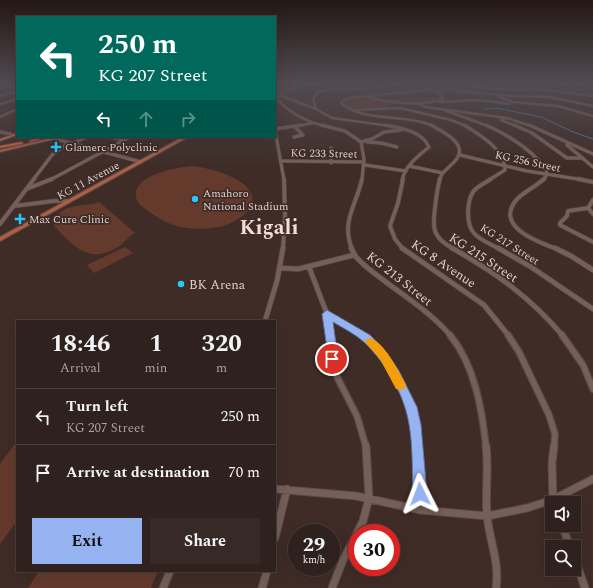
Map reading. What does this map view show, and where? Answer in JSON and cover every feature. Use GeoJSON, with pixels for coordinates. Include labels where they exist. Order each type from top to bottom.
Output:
{"type":"FeatureCollection","features":[{"type":"Feature","properties":{"kind":"highway"},"geometry":{"type":"LineString","coordinates":[[1,140],[11,134],[16,133]]}},
{"type":"Feature","properties":{"kind":"highway"},"geometry":{"type":"LineString","coordinates":[[1,140],[16,133]]}},
{"type":"Feature","properties":{"kind":"highway"},"geometry":{"type":"LineString","coordinates":[[0,149],[21,144]]}},
{"type":"Feature","properties":{"kind":"main road"},"geometry":{"type":"LineString","coordinates":[[21,144],[42,138]]}},
{"type":"Feature","properties":{"kind":"main road"},"geometry":{"type":"LineString","coordinates":[[0,149],[54,138]]}},
{"type":"Feature","properties":{"kind":"main road","name":"KG 11 Avenue"},"geometry":{"type":"LineString","coordinates":[[0,239],[184,138]]}},
{"type":"Feature","properties":{"kind":"street"},"geometry":{"type":"LineString","coordinates":[[0,117],[14,110]]}},
{"type":"Feature","properties":{"kind":"street"},"geometry":{"type":"LineString","coordinates":[[292,110],[298,116],[313,123],[341,130],[363,142],[381,143],[397,147]]}},
{"type":"Feature","properties":{"kind":"street","name":"KG 8 Avenue"},"geometry":{"type":"LineString","coordinates":[[320,110],[331,118],[385,125],[405,130],[424,138],[429,145],[426,151],[409,166],[403,177],[390,226],[394,239],[404,251],[484,305],[519,352],[549,415],[555,434],[552,463],[553,496]]}},
{"type":"Feature","properties":{"kind":"street"},"geometry":{"type":"LineString","coordinates":[[353,110],[409,119],[431,126],[445,133],[460,146],[460,155],[443,172],[409,166]]}},
{"type":"Feature","properties":{"kind":"street"},"geometry":{"type":"LineString","coordinates":[[412,110],[438,116],[465,126],[495,149],[505,162],[505,166]]}},
{"type":"Feature","properties":{"kind":"street"},"geometry":{"type":"LineString","coordinates":[[445,110],[499,131],[518,141],[543,166],[547,175],[542,181],[521,194],[514,202],[512,221],[515,227],[520,231],[565,253],[593,270]]}},
{"type":"Feature","properties":{"kind":"street"},"geometry":{"type":"LineString","coordinates":[[447,110],[507,118],[523,123],[593,154]]}},
{"type":"Feature","properties":{"kind":"street"},"geometry":{"type":"LineString","coordinates":[[577,110],[593,116]]}},
{"type":"Feature","properties":{"kind":"street"},"geometry":{"type":"LineString","coordinates":[[507,118],[501,120],[532,133],[565,157],[583,158]]}},
{"type":"Feature","properties":{"kind":"street"},"geometry":{"type":"LineString","coordinates":[[276,129],[313,123]]}},
{"type":"Feature","properties":{"kind":"street"},"geometry":{"type":"LineString","coordinates":[[294,137],[303,135],[295,127]]}},
{"type":"Feature","properties":{"kind":"street"},"geometry":{"type":"LineString","coordinates":[[363,142],[384,132],[405,130]]}},
{"type":"Feature","properties":{"kind":"street"},"geometry":{"type":"LineString","coordinates":[[0,132],[11,134]]}},
{"type":"Feature","properties":{"kind":"street"},"geometry":{"type":"LineString","coordinates":[[265,320],[280,268],[285,223],[283,161],[276,133]]}},
{"type":"Feature","properties":{"kind":"street"},"geometry":{"type":"LineString","coordinates":[[54,138],[140,162]]}},
{"type":"Feature","properties":{"kind":"street"},"geometry":{"type":"LineString","coordinates":[[0,224],[29,188],[52,155],[70,143],[84,138]]}},
{"type":"Feature","properties":{"kind":"street"},"geometry":{"type":"LineString","coordinates":[[115,138],[124,140]]}},
{"type":"Feature","properties":{"kind":"street"},"geometry":{"type":"LineString","coordinates":[[29,188],[51,180],[128,138]]}},
{"type":"Feature","properties":{"kind":"street","name":"KG 213 Street"},"geometry":{"type":"LineString","coordinates":[[363,142],[365,164],[364,175],[348,218],[347,236],[354,255],[369,269],[434,318],[455,340],[462,353],[481,413],[486,440],[488,470],[486,516],[496,553],[498,582],[496,588]]}},
{"type":"Feature","properties":{"kind":"street"},"geometry":{"type":"LineString","coordinates":[[565,142],[593,167]]}},
{"type":"Feature","properties":{"kind":"street"},"geometry":{"type":"LineString","coordinates":[[331,148],[331,163]]}},
{"type":"Feature","properties":{"kind":"street","name":"KG 256 Street"},"geometry":{"type":"LineString","coordinates":[[460,155],[547,175],[593,182]]}},
{"type":"Feature","properties":{"kind":"street","name":"KG 233 Street"},"geometry":{"type":"LineString","coordinates":[[283,161],[365,164],[406,171]]}},
{"type":"Feature","properties":{"kind":"street","name":"KG 217 Street"},"geometry":{"type":"LineString","coordinates":[[505,166],[504,172],[478,186],[471,195],[468,212],[472,231],[484,240],[531,267],[593,309]]}},
{"type":"Feature","properties":{"kind":"street","name":"KG 215 Street"},"geometry":{"type":"LineString","coordinates":[[443,172],[440,178],[432,229],[435,235],[443,243],[500,276],[545,317],[564,336],[574,350],[582,362],[593,389]]}},
{"type":"Feature","properties":{"kind":"street"},"geometry":{"type":"LineString","coordinates":[[593,200],[588,208],[568,212],[560,225],[593,242]]}},
{"type":"Feature","properties":{"kind":"street"},"geometry":{"type":"LineString","coordinates":[[14,206],[54,201],[68,201]]}},
{"type":"Feature","properties":{"kind":"street"},"geometry":{"type":"LineString","coordinates":[[588,208],[593,214]]}},
{"type":"Feature","properties":{"kind":"street"},"geometry":{"type":"LineString","coordinates":[[280,268],[298,269],[354,255]]}},
{"type":"Feature","properties":{"kind":"street"},"geometry":{"type":"LineString","coordinates":[[309,266],[327,314],[335,373],[357,416],[367,450],[369,498],[362,524]]}},
{"type":"Feature","properties":{"kind":"street"},"geometry":{"type":"LineString","coordinates":[[327,314],[366,338],[383,356],[395,375],[411,407],[415,425],[421,510]]}},
{"type":"Feature","properties":{"kind":"street"},"geometry":{"type":"LineString","coordinates":[[562,496],[593,479]]}},
{"type":"Feature","properties":{"kind":"street"},"geometry":{"type":"LineString","coordinates":[[276,489],[369,498],[421,510],[486,516],[545,503]]}},
{"type":"Feature","properties":{"kind":"street"},"geometry":{"type":"LineString","coordinates":[[276,534],[287,489]]}},
{"type":"Feature","properties":{"kind":"street"},"geometry":{"type":"LineString","coordinates":[[332,588],[348,550]]}},
{"type":"Feature","properties":{"kind":"street"},"geometry":{"type":"LineString","coordinates":[[163,588],[170,572]]}},
{"type":"Feature","properties":{"kind":"street"},"geometry":{"type":"LineString","coordinates":[[262,588],[267,572]]}},
{"type":"Feature","properties":{"kind":"street"},"geometry":{"type":"LineString","coordinates":[[581,576],[585,588]]}},
{"type":"Feature","properties":{"kind":"shaded area","name":"Amahoro National Stadium"},"geometry":{"type":"Polygon","coordinates":[[[193,166],[202,167],[225,174],[246,186],[251,194],[252,203],[246,213],[229,224],[198,229],[180,227],[164,221],[140,205],[136,197],[137,189],[141,183],[148,178],[167,170],[193,166]]]}},
{"type":"Feature","properties":{"kind":"shaded area"},"geometry":{"type":"Polygon","coordinates":[[[99,202],[135,233],[118,247],[107,252],[90,254],[82,251],[68,240],[54,226],[54,223],[57,216],[67,208],[99,202]]]}},
{"type":"Feature","properties":{"kind":"shaded area"},"geometry":{"type":"Polygon","coordinates":[[[125,247],[133,253],[94,273],[87,265],[125,247]]]}},
{"type":"Feature","properties":{"kind":"shaded area"},"geometry":{"type":"Polygon","coordinates":[[[16,442],[16,522],[0,544],[0,464],[16,442]]]}},
{"type":"Feature","properties":{"kind":"shaded area"},"geometry":{"type":"Polygon","coordinates":[[[38,572],[158,572],[151,588],[28,588],[38,572]]]}},
{"type":"Feature","properties":{"kind":"waterway"},"geometry":{"type":"LineString","coordinates":[[508,110],[541,117],[573,132],[593,139]]}},
{"type":"Feature","properties":{"kind":"slow traffic"},"geometry":{"type":"LineString","coordinates":[[370,342],[383,356],[400,385]]}},
{"type":"Feature","properties":{"kind":"place","name":"Glamerc Polyclinic"},"geometry":{"type":"Point","coordinates":[56,147]}},
{"type":"Feature","properties":{"kind":"place","name":"Amahoro National Stadium"},"geometry":{"type":"Point","coordinates":[195,199]}},
{"type":"Feature","properties":{"kind":"place","name":"Max Cure Clinic"},"geometry":{"type":"Point","coordinates":[20,219]}},
{"type":"Feature","properties":{"kind":"place","name":"BK Arena"},"geometry":{"type":"Point","coordinates":[181,284]}},
{"type":"Feature","properties":{"kind":"district","name":"Kigali"},"geometry":{"type":"Point","coordinates":[269,227]}},
{"type":"Feature","properties":{"kind":"route"},"geometry":{"type":"LineString","coordinates":[[332,359],[327,314],[366,338],[383,356],[395,375],[411,407],[415,425],[418,447],[420,494]]}}]}
